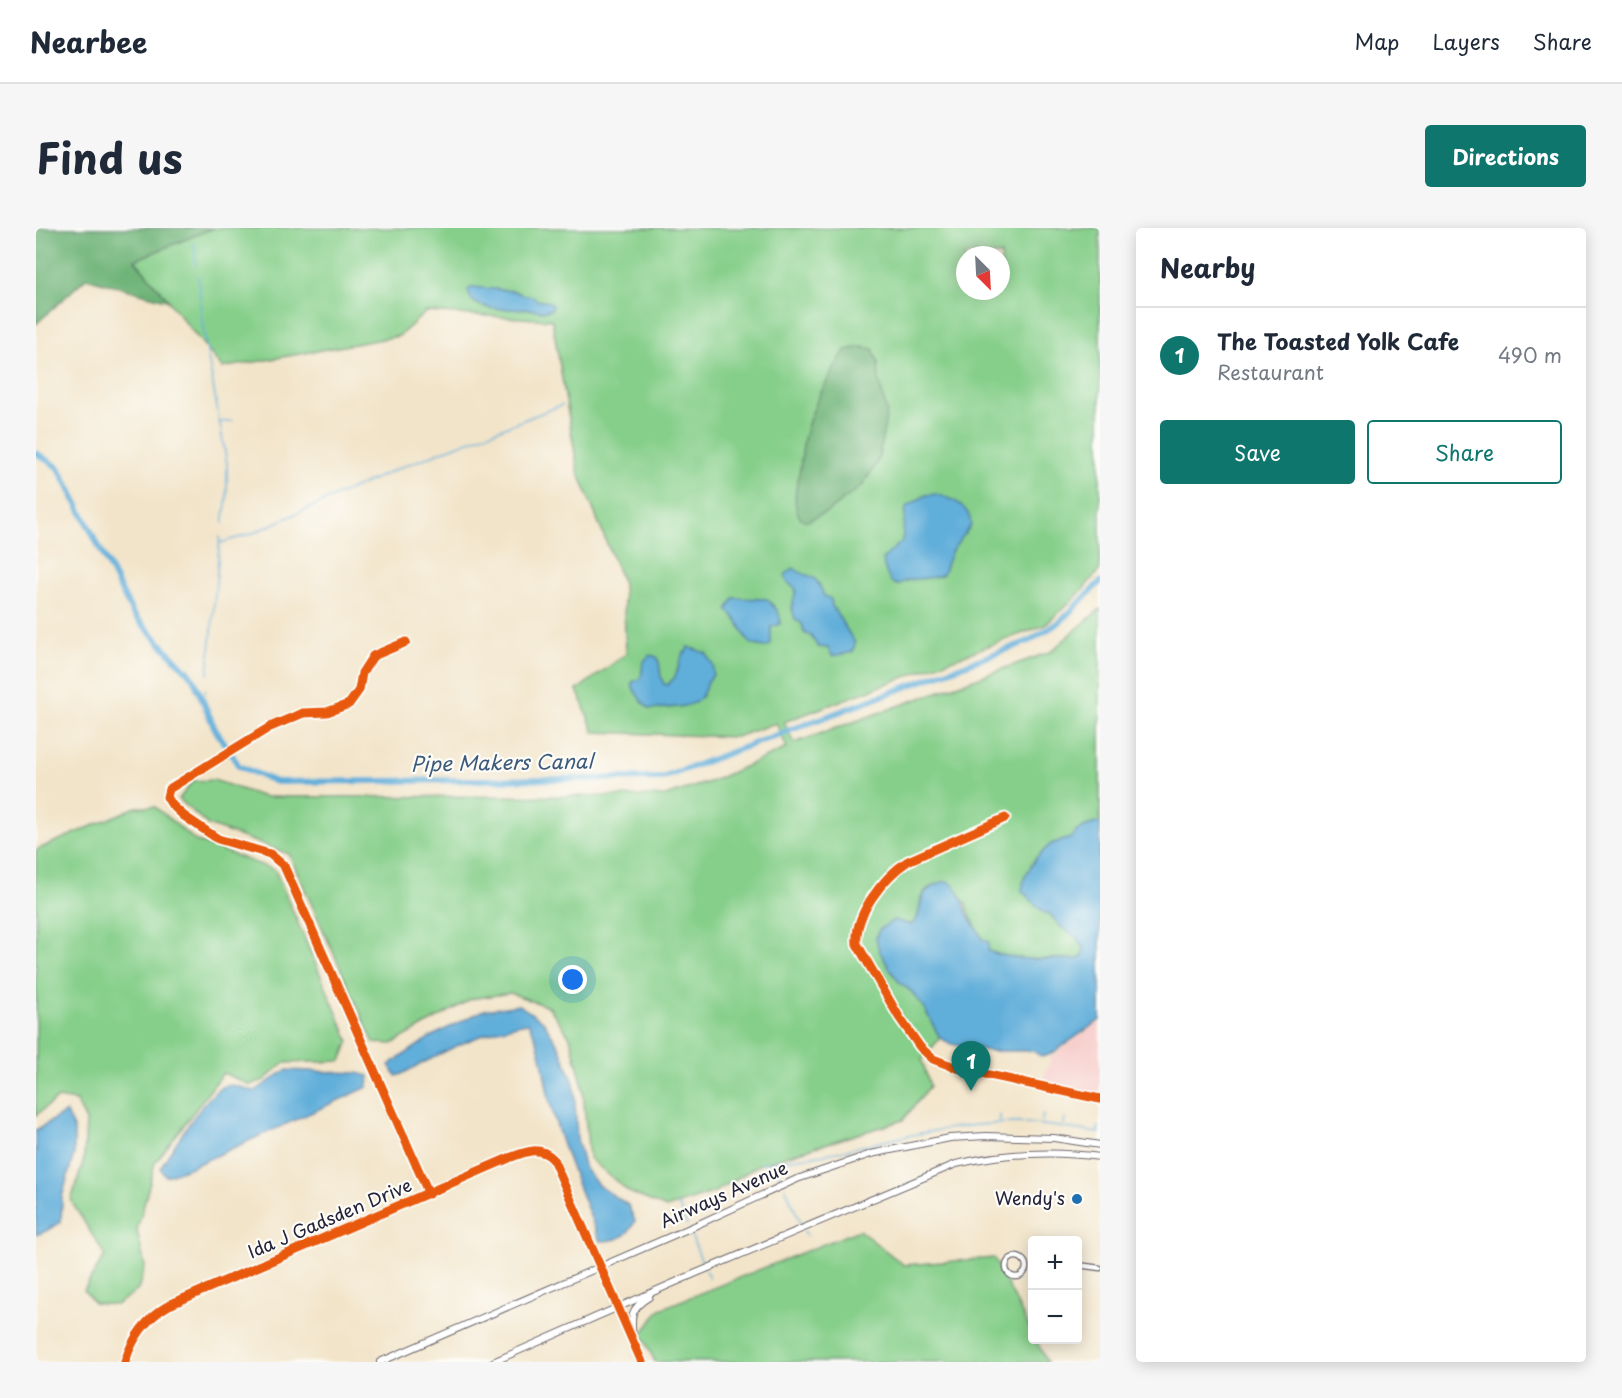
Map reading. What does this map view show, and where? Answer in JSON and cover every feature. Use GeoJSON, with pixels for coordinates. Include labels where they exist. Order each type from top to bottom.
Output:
{"type":"FeatureCollection","features":[{"type":"Feature","properties":{"kind":"main road","name":"Airways Avenue"},"geometry":{"type":"LineString","coordinates":[[380,1362],[784,1185],[871,1154],[950,1138],[986,1136],[1031,1137],[1100,1145]]}},
{"type":"Feature","properties":{"kind":"main road"},"geometry":{"type":"LineString","coordinates":[[493,1362],[956,1164],[988,1156],[1034,1152],[1075,1153],[1100,1157]]}},
{"type":"Feature","properties":{"kind":"main road"},"geometry":{"type":"LineString","coordinates":[[633,1339],[630,1317],[637,1304],[676,1282]]}},
{"type":"Feature","properties":{"kind":"street"},"geometry":{"type":"LineString","coordinates":[[406,642],[373,656],[362,674],[359,690],[349,704],[327,712],[303,713],[270,728],[169,789],[167,797],[183,816],[218,839],[270,854],[284,866],[429,1194]]}},
{"type":"Feature","properties":{"kind":"street"},"geometry":{"type":"LineString","coordinates":[[1005,818],[917,857],[894,870],[880,887],[859,921],[856,933],[857,944],[899,1017],[920,1047],[933,1059],[957,1068],[1100,1099]]}},
{"type":"Feature","properties":{"kind":"street","name":"Ida J Gadsden Drive"},"geometry":{"type":"LineString","coordinates":[[125,1362],[140,1330],[155,1313],[169,1305],[528,1150],[547,1152],[553,1159],[642,1362]]}},
{"type":"Feature","properties":{"kind":"street"},"geometry":{"type":"LineString","coordinates":[[1025,1262],[1026,1269],[1022,1275],[1013,1276],[1007,1272],[1006,1264],[1010,1259],[1019,1257],[1028,1262]]}},
{"type":"Feature","properties":{"kind":"street"},"geometry":{"type":"LineString","coordinates":[[1082,1266],[1100,1268]]}},
{"type":"Feature","properties":{"kind":"shaded area"},"geometry":{"type":"Polygon","coordinates":[[[1100,1021],[1100,1099],[1041,1084],[1052,1056],[1100,1021]]]}},
{"type":"Feature","properties":{"kind":"green space"},"geometry":{"type":"Polygon","coordinates":[[[36,228],[213,228],[135,260],[169,301],[86,278],[36,324],[36,228]]]}},
{"type":"Feature","properties":{"kind":"green space"},"geometry":{"type":"Polygon","coordinates":[[[213,228],[1100,228],[1100,570],[1076,597],[1045,625],[784,722],[794,743],[1050,652],[1100,609],[1100,822],[1086,826],[1071,838],[1051,844],[1035,859],[1050,914],[1084,947],[1083,956],[1078,959],[1035,961],[1006,957],[988,951],[966,903],[936,884],[928,888],[921,897],[918,916],[911,925],[894,920],[879,930],[879,950],[900,983],[912,992],[924,1008],[940,1038],[922,1060],[930,1086],[903,1120],[760,1164],[715,1192],[666,1208],[629,1192],[589,1158],[582,1083],[570,1037],[549,1007],[510,993],[471,999],[392,1044],[374,1043],[289,854],[208,825],[179,799],[193,781],[214,780],[264,797],[665,796],[712,781],[787,748],[776,723],[736,737],[594,732],[577,690],[626,654],[623,584],[578,471],[552,320],[426,312],[399,336],[222,368],[135,260],[213,228]]]}},
{"type":"Feature","properties":{"kind":"green space"},"geometry":{"type":"Polygon","coordinates":[[[861,347],[873,349],[878,362],[879,381],[887,412],[878,461],[862,486],[827,512],[807,521],[800,518],[795,500],[808,424],[822,391],[845,350],[861,347]]]}},
{"type":"Feature","properties":{"kind":"green space"},"geometry":{"type":"Polygon","coordinates":[[[136,807],[155,807],[196,841],[275,870],[349,1041],[341,1061],[284,1063],[264,1080],[250,1085],[223,1073],[155,1163],[137,1230],[145,1267],[138,1290],[116,1305],[94,1303],[84,1290],[105,1255],[71,1201],[84,1159],[86,1121],[76,1101],[58,1098],[36,1115],[36,850],[136,807]]]}},
{"type":"Feature","properties":{"kind":"green space"},"geometry":{"type":"Polygon","coordinates":[[[859,1230],[904,1265],[994,1258],[1028,1325],[1028,1344],[1038,1344],[1047,1362],[655,1362],[642,1334],[660,1309],[859,1230]]]}},
{"type":"Feature","properties":{"kind":"water"},"geometry":{"type":"Polygon","coordinates":[[[472,287],[514,291],[533,296],[537,300],[549,302],[552,309],[541,311],[486,307],[472,300],[468,290],[472,287]]]}},
{"type":"Feature","properties":{"kind":"water"},"geometry":{"type":"Polygon","coordinates":[[[935,494],[954,500],[964,507],[971,525],[951,552],[943,574],[895,584],[887,575],[883,559],[902,541],[906,507],[926,495],[935,494]]]}},
{"type":"Feature","properties":{"kind":"water"},"geometry":{"type":"Polygon","coordinates":[[[793,568],[812,577],[818,583],[824,596],[831,599],[832,606],[855,643],[853,652],[832,656],[828,648],[818,647],[811,636],[804,633],[802,624],[795,619],[792,608],[796,589],[787,582],[785,575],[793,568]]]}},
{"type":"Feature","properties":{"kind":"water"},"geometry":{"type":"Polygon","coordinates":[[[734,598],[767,599],[777,610],[780,624],[771,627],[771,644],[767,647],[747,640],[741,627],[727,610],[734,598]]]}},
{"type":"Feature","properties":{"kind":"water"},"geometry":{"type":"Polygon","coordinates":[[[688,647],[706,653],[713,665],[713,675],[701,697],[698,701],[685,706],[650,709],[638,697],[632,682],[641,679],[643,662],[650,655],[657,657],[662,681],[667,685],[675,677],[683,653],[688,647]]]}},
{"type":"Feature","properties":{"kind":"water"},"geometry":{"type":"Polygon","coordinates":[[[1100,822],[1100,1020],[1051,1054],[1042,1057],[1033,1051],[989,1051],[951,1044],[940,1038],[924,1008],[912,992],[900,983],[879,950],[876,938],[879,930],[894,920],[911,925],[918,916],[926,891],[940,883],[950,882],[959,893],[968,915],[983,940],[989,942],[988,951],[1022,958],[1078,959],[1083,956],[1084,948],[1076,937],[1060,926],[1050,914],[1043,912],[1022,891],[1024,878],[1035,859],[1051,844],[1071,838],[1086,826],[1100,822]]]}},
{"type":"Feature","properties":{"kind":"water"},"geometry":{"type":"Polygon","coordinates":[[[519,1005],[543,1021],[559,1046],[574,1083],[577,1139],[585,1169],[599,1186],[628,1205],[635,1221],[629,1231],[621,1237],[600,1241],[561,1140],[548,1095],[540,1052],[528,1023],[478,1037],[400,1075],[396,1076],[389,1065],[432,1036],[484,1010],[519,1005]]]}},
{"type":"Feature","properties":{"kind":"water"},"geometry":{"type":"Polygon","coordinates":[[[286,1070],[358,1073],[369,1076],[368,1087],[191,1167],[166,1176],[160,1168],[172,1148],[191,1120],[221,1088],[234,1085],[255,1091],[286,1070]]]}},
{"type":"Feature","properties":{"kind":"water"},"geometry":{"type":"Polygon","coordinates":[[[66,1112],[74,1130],[74,1154],[62,1197],[61,1222],[36,1235],[36,1130],[66,1112]]]}},
{"type":"Feature","properties":{"kind":"waterway"},"geometry":{"type":"LineString","coordinates":[[194,243],[196,266]]}},
{"type":"Feature","properties":{"kind":"waterway"},"geometry":{"type":"LineString","coordinates":[[198,276],[202,323],[227,464],[227,498],[223,523]]}},
{"type":"Feature","properties":{"kind":"waterway"},"geometry":{"type":"LineString","coordinates":[[220,543],[251,534],[399,468],[562,405]]}},
{"type":"Feature","properties":{"kind":"waterway"},"geometry":{"type":"LineString","coordinates":[[219,422],[233,421]]}},
{"type":"Feature","properties":{"kind":"waterway","name":"Pipe Makers Canal"},"geometry":{"type":"LineString","coordinates":[[36,453],[59,468],[133,614],[193,678],[215,729],[239,766],[276,782],[662,778],[1029,641],[1060,622],[1100,582]]}},
{"type":"Feature","properties":{"kind":"waterway"},"geometry":{"type":"LineString","coordinates":[[208,674],[220,537]]}},
{"type":"Feature","properties":{"kind":"waterway","name":"Pipe Makers Canal"},"geometry":{"type":"LineString","coordinates":[[189,667],[202,699],[206,689]]}},
{"type":"Feature","properties":{"kind":"waterway"},"geometry":{"type":"LineString","coordinates":[[1042,1121],[1043,1114]]}},
{"type":"Feature","properties":{"kind":"waterway"},"geometry":{"type":"LineString","coordinates":[[1000,1115],[1000,1121]]}},
{"type":"Feature","properties":{"kind":"waterway"},"geometry":{"type":"LineString","coordinates":[[1064,1124],[1065,1119]]}},
{"type":"Feature","properties":{"kind":"waterway"},"geometry":{"type":"LineString","coordinates":[[760,1164],[828,1154],[968,1126],[1024,1123],[1100,1133]]}},
{"type":"Feature","properties":{"kind":"waterway"},"geometry":{"type":"LineString","coordinates":[[1098,1131],[1099,1126]]}},
{"type":"Feature","properties":{"kind":"waterway"},"geometry":{"type":"LineString","coordinates":[[773,1162],[783,1182]]}},
{"type":"Feature","properties":{"kind":"waterway"},"geometry":{"type":"LineString","coordinates":[[785,1187],[802,1226]]}},
{"type":"Feature","properties":{"kind":"waterway"},"geometry":{"type":"LineString","coordinates":[[678,1204],[687,1225]]}},
{"type":"Feature","properties":{"kind":"waterway"},"geometry":{"type":"LineString","coordinates":[[689,1230],[704,1267]]}},
{"type":"Feature","properties":{"kind":"waterway"},"geometry":{"type":"LineString","coordinates":[[804,1231],[807,1236]]}},
{"type":"Feature","properties":{"kind":"waterway"},"geometry":{"type":"LineString","coordinates":[[706,1271],[709,1278]]}},
{"type":"Feature","properties":{"kind":"cycle path"},"geometry":{"type":"LineString","coordinates":[[406,642],[373,656],[362,673],[359,690],[349,704],[327,712],[303,713],[270,727],[169,789],[167,797],[184,816],[218,839],[270,854],[284,866],[429,1194]]}},
{"type":"Feature","properties":{"kind":"cycle path"},"geometry":{"type":"LineString","coordinates":[[1005,818],[908,861],[889,876],[865,909],[857,932],[857,944],[899,1017],[920,1047],[933,1059],[957,1068],[1100,1099]]}},
{"type":"Feature","properties":{"kind":"cycle path"},"geometry":{"type":"LineString","coordinates":[[125,1362],[141,1329],[169,1305],[509,1158],[532,1151],[542,1152],[553,1159],[642,1362]]}},
{"type":"Feature","properties":{"kind":"place","name":"The Toasted Yolk Cafe"},"geometry":{"type":"Point","coordinates":[971,1091]}},
{"type":"Feature","properties":{"kind":"place","name":"Wendy's"},"geometry":{"type":"Point","coordinates":[1077,1199]}}]}
